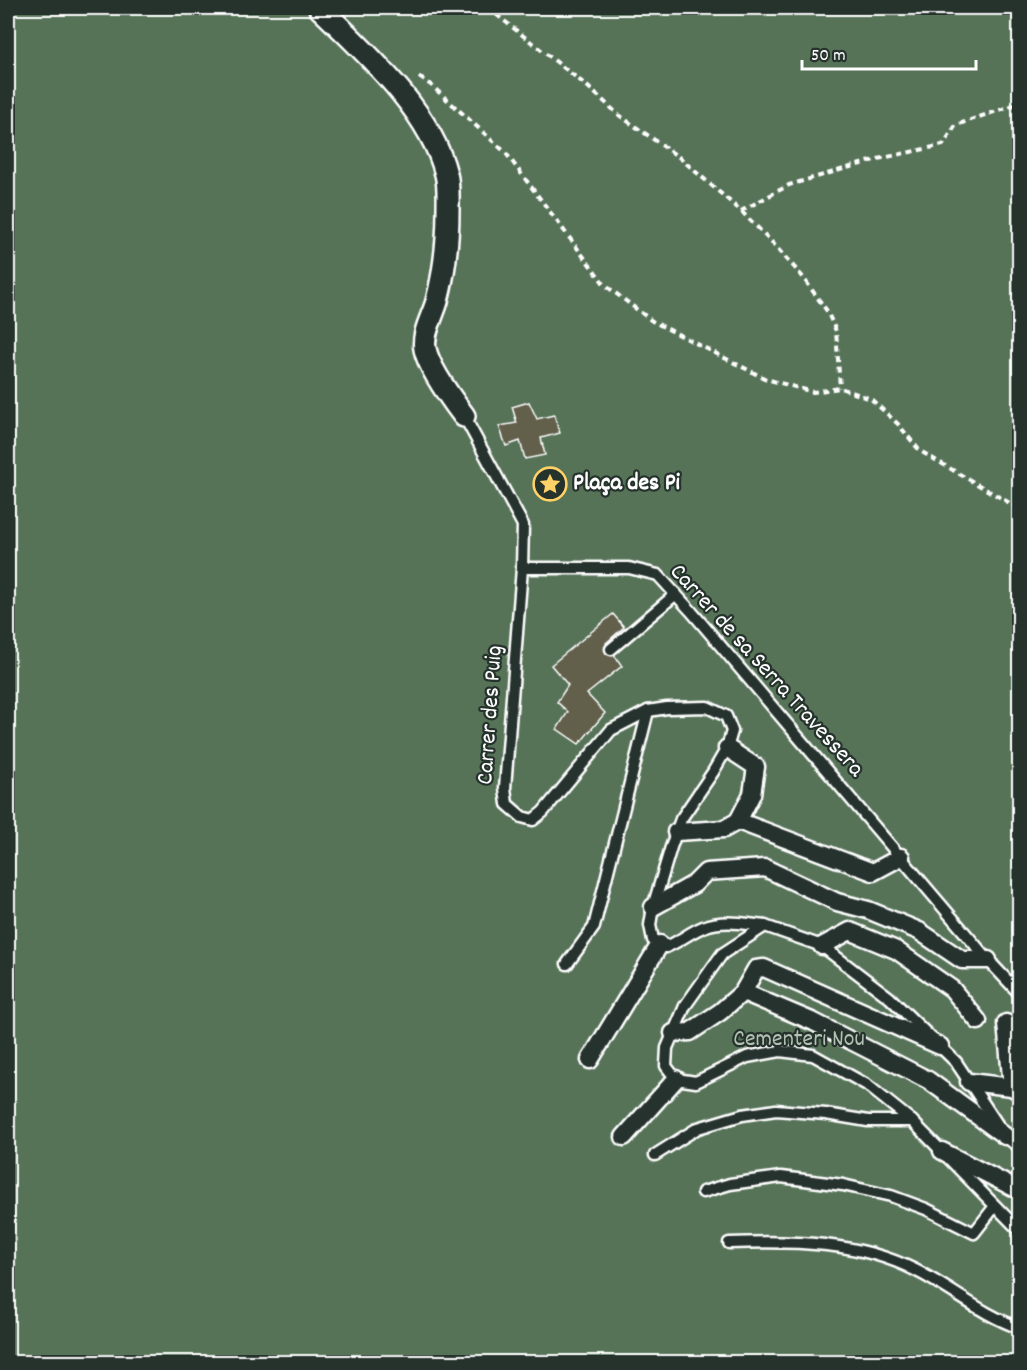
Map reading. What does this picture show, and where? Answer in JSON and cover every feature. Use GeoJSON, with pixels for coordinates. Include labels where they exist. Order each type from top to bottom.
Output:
{"type":"FeatureCollection","features":[{"type":"Feature","properties":{"kind":"street"},"geometry":{"type":"LineString","coordinates":[[321,8],[380,67],[421,119],[438,150],[447,176],[448,248],[437,301],[426,335],[425,349],[441,383],[464,416]]}},
{"type":"Feature","properties":{"kind":"street"},"geometry":{"type":"LineString","coordinates":[[676,832],[724,829],[738,820],[752,794],[756,767],[727,748]]}},
{"type":"Feature","properties":{"kind":"street"},"geometry":{"type":"LineString","coordinates":[[738,820],[873,872],[901,857]]}},
{"type":"Feature","properties":{"kind":"street"},"geometry":{"type":"LineString","coordinates":[[653,907],[694,884],[706,872],[765,868],[837,903],[868,910],[919,931],[962,960],[988,960]]}},
{"type":"Feature","properties":{"kind":"street"},"geometry":{"type":"LineString","coordinates":[[822,946],[850,931],[896,950],[952,989],[978,1022]]}},
{"type":"Feature","properties":{"kind":"street"},"geometry":{"type":"LineString","coordinates":[[590,1060],[660,944]]}},
{"type":"Feature","properties":{"kind":"street"},"geometry":{"type":"LineString","coordinates":[[673,1034],[690,1032],[720,1012],[743,992],[756,969],[764,968],[940,1046]]}},
{"type":"Feature","properties":{"kind":"street"},"geometry":{"type":"LineString","coordinates":[[743,992],[814,1022],[928,1080],[1005,1136]]}},
{"type":"Feature","properties":{"kind":"street"},"geometry":{"type":"LineString","coordinates":[[969,1082],[1016,1090],[1006,1023]]}},
{"type":"Feature","properties":{"kind":"street"},"geometry":{"type":"LineString","coordinates":[[624,1137],[676,1079]]}},
{"type":"Feature","properties":{"kind":"street"},"geometry":{"type":"LineString","coordinates":[[942,1151],[1020,1191]]}},
{"type":"Feature","properties":{"kind":"lane"},"geometry":{"type":"LineString","coordinates":[[464,416],[524,525],[522,568]]}},
{"type":"Feature","properties":{"kind":"lane","name":"Carrer de sa Serra Travessera"},"geometry":{"type":"LineString","coordinates":[[522,568],[629,568],[658,575],[988,960],[1020,994]]}},
{"type":"Feature","properties":{"kind":"lane","name":"Carrer des Puig"},"geometry":{"type":"LineString","coordinates":[[522,568],[505,788],[507,804],[522,817],[533,819],[543,812],[611,730],[648,711],[707,707],[726,716],[732,731],[727,748],[681,819],[676,832],[653,907],[650,925],[653,940],[660,944]]}},
{"type":"Feature","properties":{"kind":"lane"},"geometry":{"type":"LineString","coordinates":[[610,649],[676,594]]}},
{"type":"Feature","properties":{"kind":"lane"},"geometry":{"type":"LineString","coordinates":[[567,964],[594,927],[648,711]]}},
{"type":"Feature","properties":{"kind":"lane"},"geometry":{"type":"LineString","coordinates":[[660,944],[666,947],[704,927],[730,922],[765,926],[822,946],[890,998],[956,1062],[1005,1136],[1020,1148]]}},
{"type":"Feature","properties":{"kind":"lane"},"geometry":{"type":"LineString","coordinates":[[765,926],[722,954],[685,1006],[667,1047],[666,1066],[676,1079],[696,1082],[747,1057],[780,1051],[813,1055],[867,1085],[912,1120],[1020,1231]]}},
{"type":"Feature","properties":{"kind":"lane"},"geometry":{"type":"LineString","coordinates":[[655,1155],[698,1128],[742,1115],[776,1110],[826,1114],[868,1121],[912,1120]]}},
{"type":"Feature","properties":{"kind":"lane"},"geometry":{"type":"LineString","coordinates":[[703,1192],[730,1184],[781,1177],[843,1185],[891,1196],[926,1209],[974,1233],[995,1206]]}},
{"type":"Feature","properties":{"kind":"lane"},"geometry":{"type":"LineString","coordinates":[[729,1243],[799,1242],[848,1249],[887,1258],[915,1270],[1000,1322],[1020,1328]]}},
{"type":"Feature","properties":{"kind":"path"},"geometry":{"type":"LineString","coordinates":[[488,8],[587,86],[619,115],[680,158],[741,211],[802,276],[827,311],[836,331],[840,388]]}},
{"type":"Feature","properties":{"kind":"path"},"geometry":{"type":"LineString","coordinates":[[415,75],[431,85],[505,152],[605,285],[652,321],[766,379],[813,392],[840,388],[871,399],[898,424],[920,451],[1020,509]]}},
{"type":"Feature","properties":{"kind":"path"},"geometry":{"type":"LineString","coordinates":[[741,211],[789,185],[878,159],[943,145],[956,126],[1020,103]]}},
{"type":"Feature","properties":{"kind":"green space","name":"Cementeri Nou"},"geometry":{"type":"Polygon","coordinates":[[[8,8],[1019,8],[1019,1362],[8,1362],[8,8]]]}},
{"type":"Feature","properties":{"kind":"building"},"geometry":{"type":"Polygon","coordinates":[[[529,402],[537,419],[554,415],[560,433],[541,438],[545,455],[525,459],[520,441],[506,446],[499,426],[517,423],[512,407],[529,402]]]}},
{"type":"Feature","properties":{"kind":"building"},"geometry":{"type":"Polygon","coordinates":[[[613,614],[624,627],[606,643],[622,666],[587,694],[605,713],[579,744],[557,729],[568,712],[557,702],[568,685],[551,665],[613,614]]]}},
{"type":"Feature","properties":{"kind":"place","name":"Plaça des Pi"},"geometry":{"type":"Point","coordinates":[550,484]}}]}
